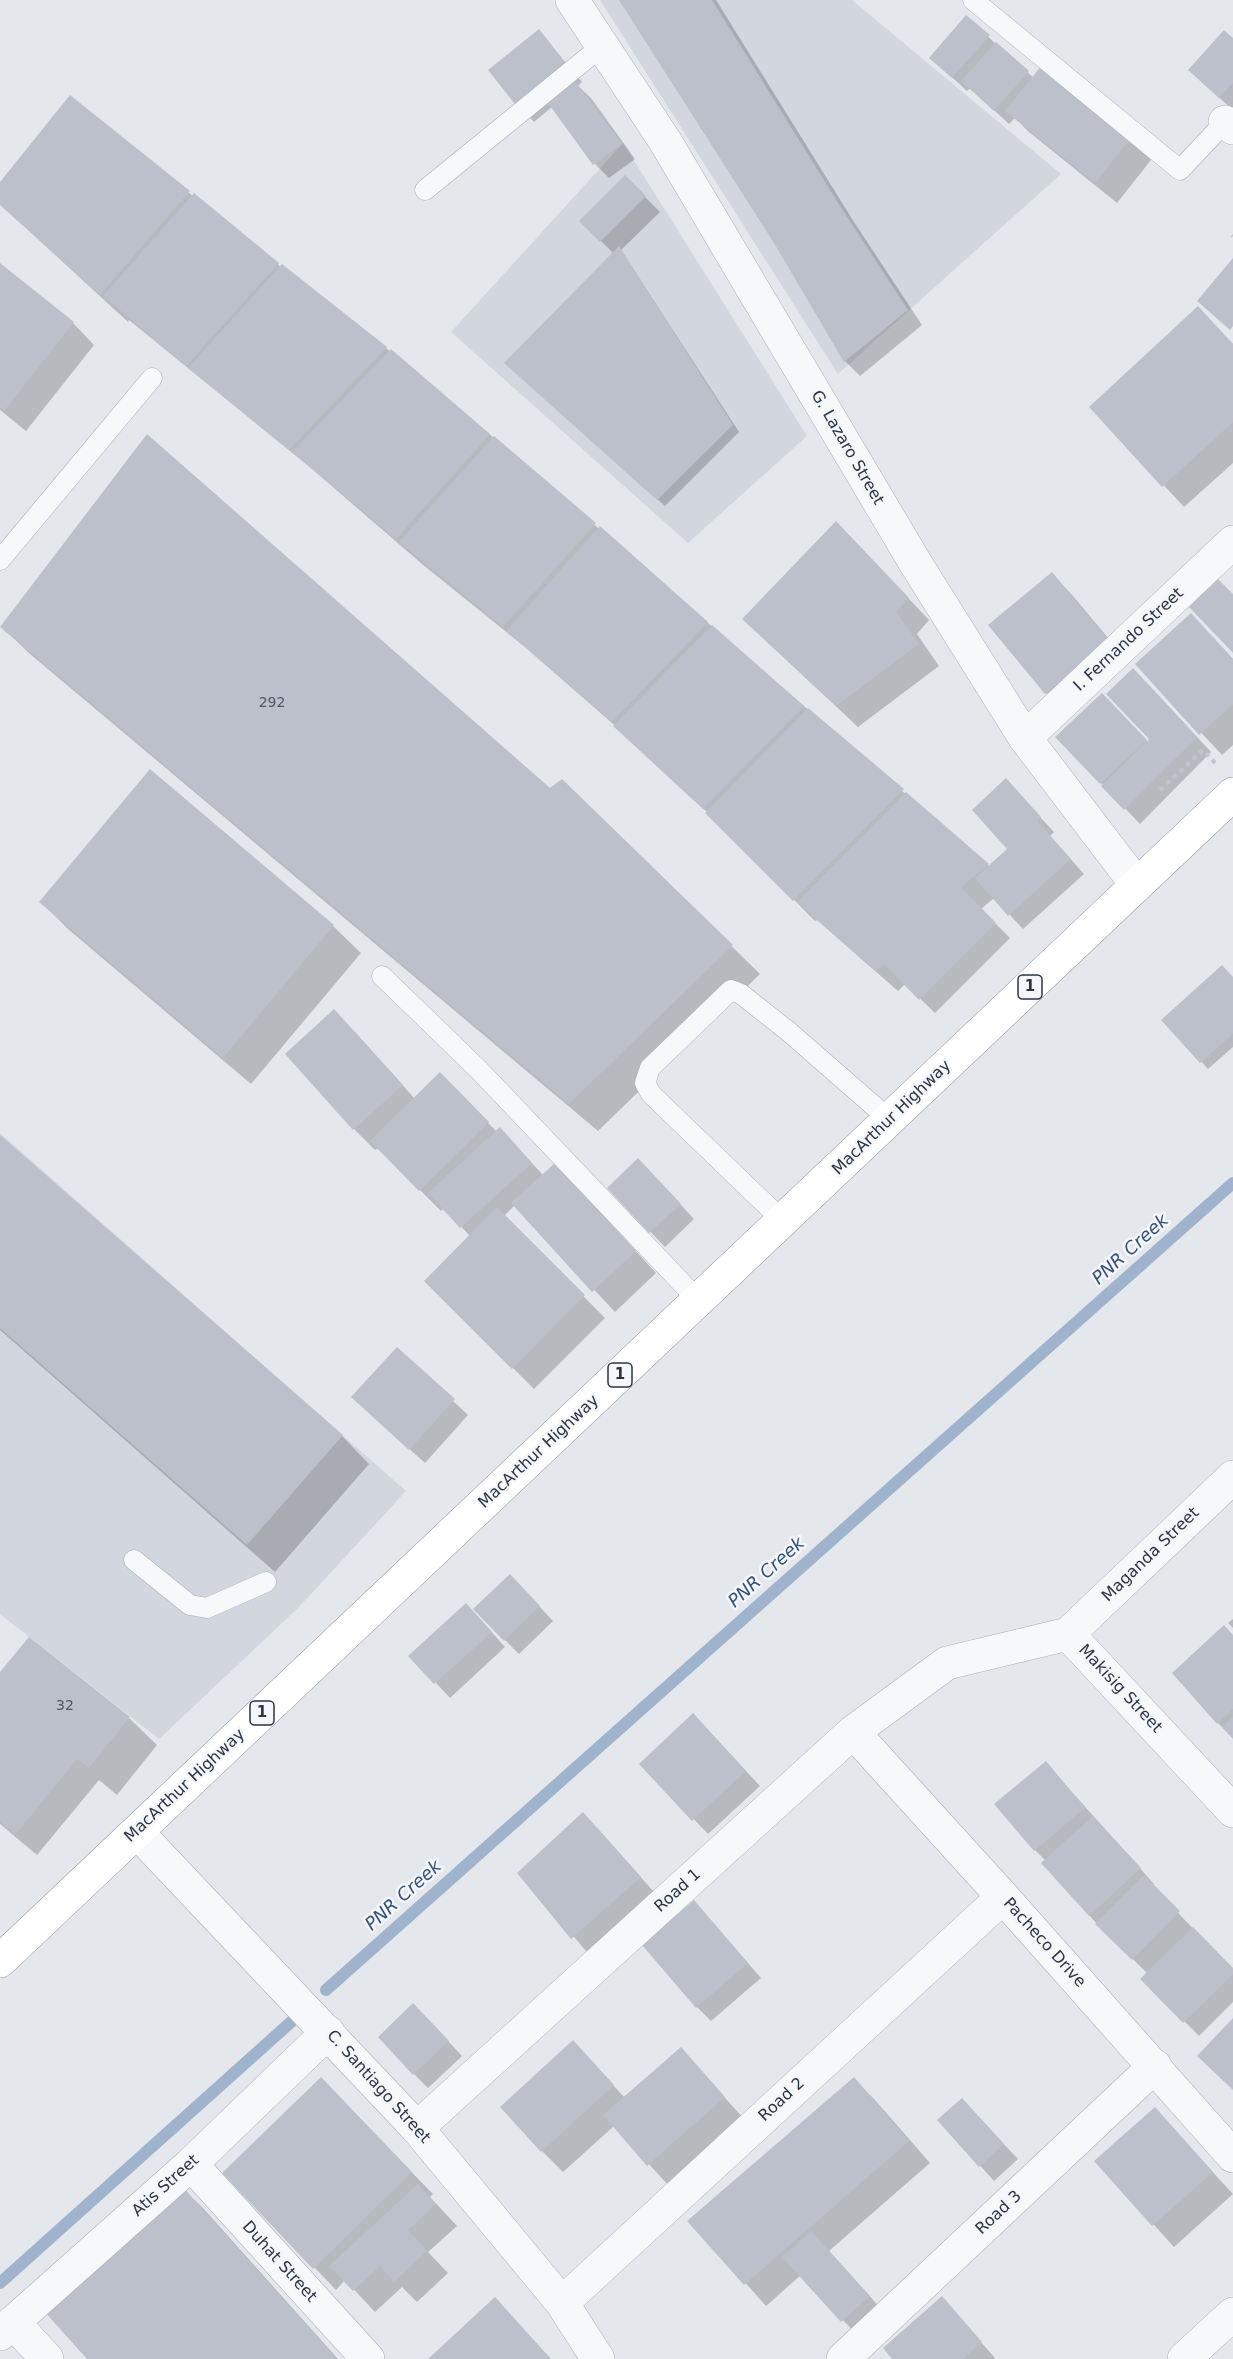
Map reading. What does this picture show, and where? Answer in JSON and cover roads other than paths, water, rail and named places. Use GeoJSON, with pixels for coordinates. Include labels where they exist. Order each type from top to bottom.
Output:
{"type":"FeatureCollection","features":[{"type":"Feature","properties":{"kind":"highway","name":"MacArthur Highway"},"geometry":{"type":"LineString","coordinates":[[0,1961],[1233,794]]}},
{"type":"Feature","properties":{"kind":"street","name":"G. Lazaro Street"},"geometry":{"type":"LineString","coordinates":[[572,0],[665,141],[916,564],[1026,738],[1137,885]]}},
{"type":"Feature","properties":{"kind":"street","name":"I. Fernando Street"},"geometry":{"type":"LineString","coordinates":[[1026,738],[1233,542]]}},
{"type":"Feature","properties":{"kind":"street","name":"Maganda Street"},"geometry":{"type":"LineString","coordinates":[[1068,1634],[1233,1477]]}},
{"type":"Feature","properties":{"kind":"street","name":"Makisig Street"},"geometry":{"type":"LineString","coordinates":[[946,1663],[1068,1634],[1233,1810]]}},
{"type":"Feature","properties":{"kind":"street","name":"Road 1"},"geometry":{"type":"LineString","coordinates":[[417,2128],[853,1732],[946,1663]]}},
{"type":"Feature","properties":{"kind":"street","name":"Pacheco Drive"},"geometry":{"type":"LineString","coordinates":[[853,1732],[1155,2066],[1233,2156]]}},
{"type":"Feature","properties":{"kind":"street","name":"C. Santiago Street"},"geometry":{"type":"LineString","coordinates":[[137,1832],[417,2128],[562,2303],[598,2359]]}},
{"type":"Feature","properties":{"kind":"street","name":"Road 2"},"geometry":{"type":"LineString","coordinates":[[562,2303],[1003,1897]]}},
{"type":"Feature","properties":{"kind":"street","name":"Atis Street"},"geometry":{"type":"LineString","coordinates":[[6,2328],[191,2164],[328,2032]]}},
{"type":"Feature","properties":{"kind":"street","name":"Road 3"},"geometry":{"type":"LineString","coordinates":[[843,2359],[1155,2066]]}},
{"type":"Feature","properties":{"kind":"street","name":"Duhat Street"},"geometry":{"type":"LineString","coordinates":[[191,2164],[368,2359]]}},
{"type":"Feature","properties":{"kind":"street"},"geometry":{"type":"LineString","coordinates":[[1184,2359],[1233,2314]]}},
{"type":"Feature","properties":{"kind":"street"},"geometry":{"type":"LineString","coordinates":[[6,2328],[47,2359]]}},
{"type":"Feature","properties":{"kind":"lane"},"geometry":{"type":"LineString","coordinates":[[973,0],[1180,170],[1229,125]]}},
{"type":"Feature","properties":{"kind":"lane"},"geometry":{"type":"LineString","coordinates":[[425,190],[602,45]]}},
{"type":"Feature","properties":{"kind":"lane"},"geometry":{"type":"LineString","coordinates":[[0,560],[152,378]]}},
{"type":"Feature","properties":{"kind":"lane"},"geometry":{"type":"LineString","coordinates":[[382,976],[479,1070],[699,1301]]}},
{"type":"Feature","properties":{"kind":"lane"},"geometry":{"type":"LineString","coordinates":[[783,1221],[651,1094],[645,1083],[650,1068],[731,990],[741,994],[788,1031],[890,1120]]}},
{"type":"Feature","properties":{"kind":"lane"},"geometry":{"type":"LineString","coordinates":[[134,1560],[190,1605],[207,1608],[266,1582]]}},
{"type":"Feature","properties":{"kind":"waterway","name":"PNR Creek"},"geometry":{"type":"LineString","coordinates":[[326,1990],[1233,1183]]}},
{"type":"Feature","properties":{"kind":"waterway","name":"PNR Creek"},"geometry":{"type":"LineString","coordinates":[[0,2283],[291,2022]]}}]}
